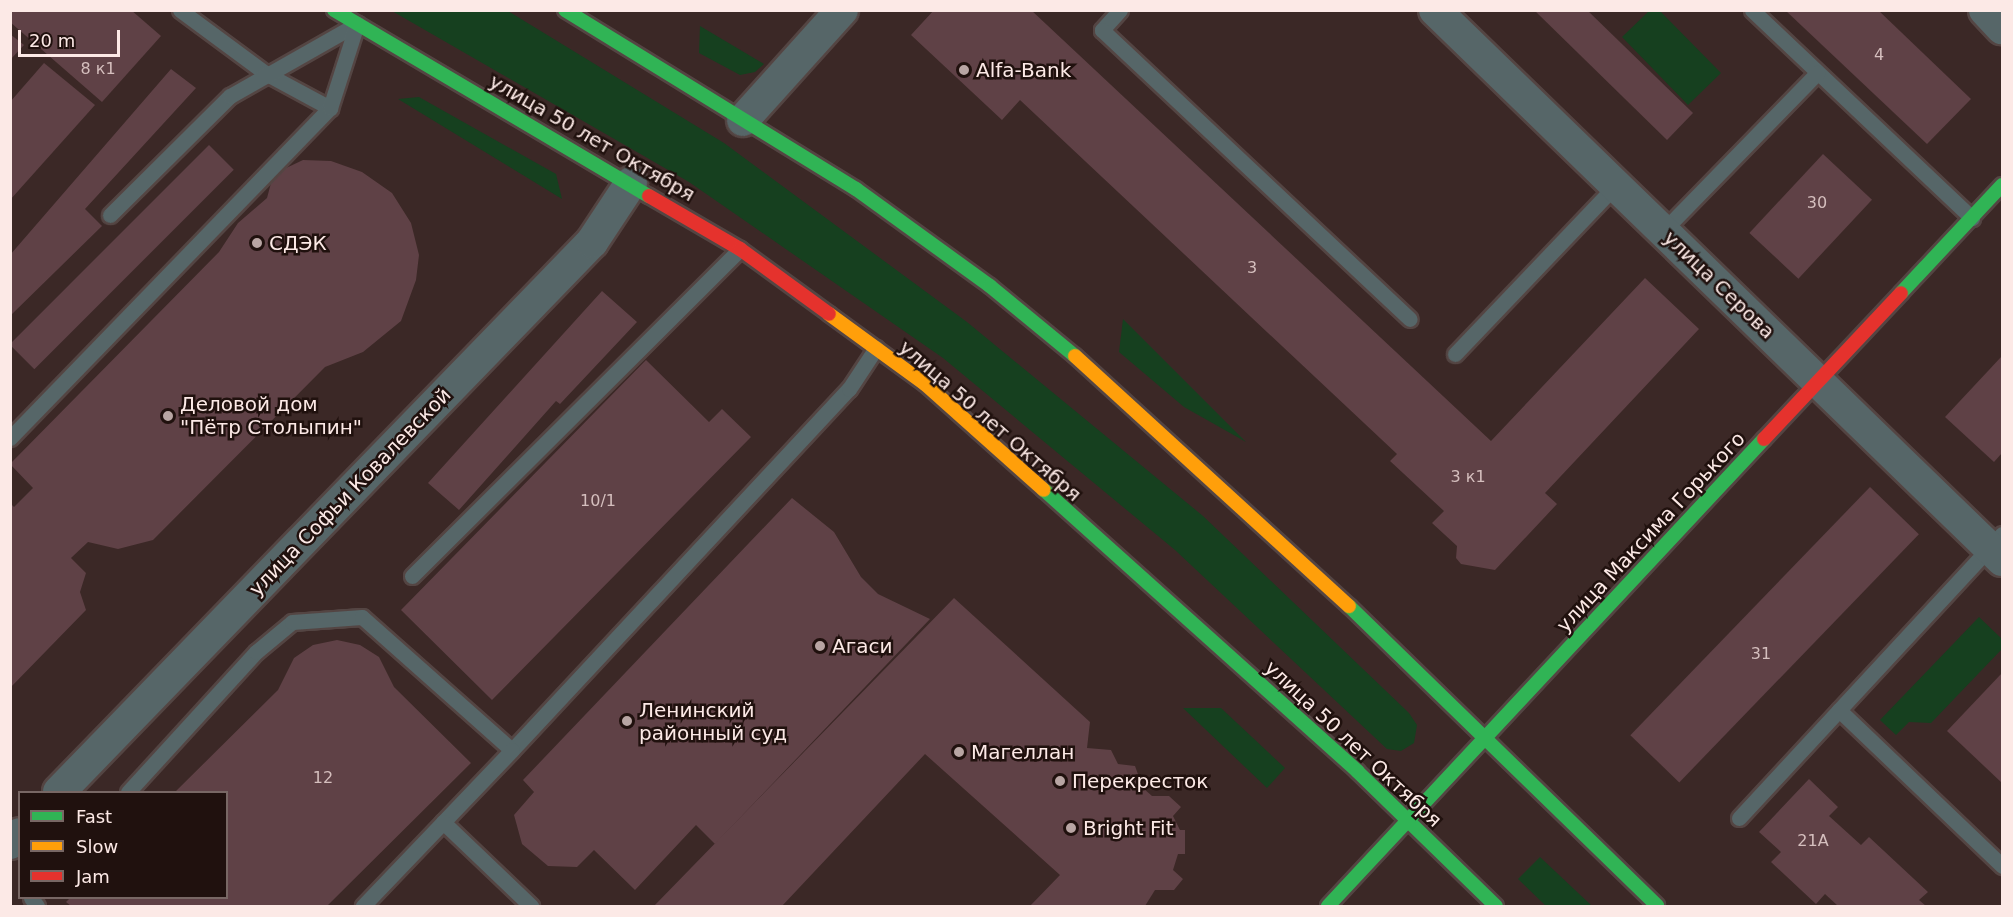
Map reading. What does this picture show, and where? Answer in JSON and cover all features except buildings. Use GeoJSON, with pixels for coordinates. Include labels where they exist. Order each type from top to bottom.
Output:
{"type":"FeatureCollection","features":[{"type":"Feature","properties":{"kind":"main road","name":"улица 50 лет Октября"},"geometry":{"type":"LineString","coordinates":[[334,10],[740,249],[925,384],[1409,821],[1496,906]]}},
{"type":"Feature","properties":{"kind":"main road"},"geometry":{"type":"LineString","coordinates":[[565,10],[875,203],[990,286],[1102,378],[1437,689],[1483,740],[1657,906]]}},
{"type":"Feature","properties":{"kind":"main road","name":"улица Максима Горького"},"geometry":{"type":"LineString","coordinates":[[1328,906],[2002,185]]}},
{"type":"Feature","properties":{"kind":"street"},"geometry":{"type":"LineString","coordinates":[[743,120],[842,10]]}},
{"type":"Feature","properties":{"kind":"street","name":"улица Серова"},"geometry":{"type":"LineString","coordinates":[[1435,10],[1818,381],[1998,547]]}},
{"type":"Feature","properties":{"kind":"street"},"geometry":{"type":"LineString","coordinates":[[1985,10],[2002,28]]}},
{"type":"Feature","properties":{"kind":"street","name":"улица Софьи Ковалевской"},"geometry":{"type":"LineString","coordinates":[[60,791],[592,242],[631,183]]}},
{"type":"Feature","properties":{"kind":"lane"},"geometry":{"type":"LineString","coordinates":[[180,10],[264,73],[330,108]]}},
{"type":"Feature","properties":{"kind":"lane"},"geometry":{"type":"LineString","coordinates":[[1120,10],[1102,30],[1410,320]]}},
{"type":"Feature","properties":{"kind":"lane"},"geometry":{"type":"LineString","coordinates":[[1752,10],[1972,218]]}},
{"type":"Feature","properties":{"kind":"lane"},"geometry":{"type":"LineString","coordinates":[[110,215],[230,96],[264,73],[357,24]]}},
{"type":"Feature","properties":{"kind":"lane"},"geometry":{"type":"LineString","coordinates":[[10,438],[330,108],[357,24]]}},
{"type":"Feature","properties":{"kind":"lane"},"geometry":{"type":"LineString","coordinates":[[1664,231],[1817,73]]}},
{"type":"Feature","properties":{"kind":"lane"},"geometry":{"type":"LineString","coordinates":[[1455,354],[1616,185]]}},
{"type":"Feature","properties":{"kind":"lane"},"geometry":{"type":"LineString","coordinates":[[412,576],[740,249]]}},
{"type":"Feature","properties":{"kind":"lane"},"geometry":{"type":"LineString","coordinates":[[363,906],[849,389],[876,348]]}},
{"type":"Feature","properties":{"kind":"lane"},"geometry":{"type":"LineString","coordinates":[[1739,818],[1839,710],[1998,547]]}},
{"type":"Feature","properties":{"kind":"lane"},"geometry":{"type":"LineString","coordinates":[[129,791],[256,652],[292,622],[331,616],[362,617],[512,750]]}},
{"type":"Feature","properties":{"kind":"lane"},"geometry":{"type":"LineString","coordinates":[[1839,710],[2002,866]]}},
{"type":"Feature","properties":{"kind":"lane"},"geometry":{"type":"LineString","coordinates":[[443,822],[531,906]]}},
{"type":"Feature","properties":{"kind":"green space"},"geometry":{"type":"Polygon","coordinates":[[[392,11],[508,11],[724,143],[967,322],[1203,516],[1409,713],[1417,725],[1414,743],[1401,751],[1387,749],[1175,550],[943,358],[689,182],[392,11]]]}},
{"type":"Feature","properties":{"kind":"green space"},"geometry":{"type":"Polygon","coordinates":[[[1649,11],[1660,11],[1721,73],[1688,105],[1622,37],[1649,11]]]}},
{"type":"Feature","properties":{"kind":"green space"},"geometry":{"type":"Polygon","coordinates":[[[700,26],[764,64],[755,72],[740,75],[699,53],[700,26]]]}},
{"type":"Feature","properties":{"kind":"green space"},"geometry":{"type":"Polygon","coordinates":[[[419,97],[556,174],[562,199],[398,99],[419,97]]]}},
{"type":"Feature","properties":{"kind":"green space"},"geometry":{"type":"Polygon","coordinates":[[[1123,319],[1246,442],[1184,407],[1119,352],[1123,319]]]}},
{"type":"Feature","properties":{"kind":"green space"},"geometry":{"type":"Polygon","coordinates":[[[1979,617],[2002,639],[2002,649],[1931,723],[1909,722],[1896,735],[1880,720],[1979,617]]]}},
{"type":"Feature","properties":{"kind":"green space"},"geometry":{"type":"Polygon","coordinates":[[[1183,708],[1221,708],[1285,768],[1267,788],[1183,708]]]}},
{"type":"Feature","properties":{"kind":"green space"},"geometry":{"type":"Polygon","coordinates":[[[1540,857],[1592,906],[1546,906],[1518,879],[1540,857]]]}},
{"type":"Feature","properties":{"kind":"traffic: fast"},"geometry":{"type":"LineString","coordinates":[[334,10],[649,196]]}},
{"type":"Feature","properties":{"kind":"traffic: fast"},"geometry":{"type":"LineString","coordinates":[[565,10],[856,189],[990,286],[1075,356]]}},
{"type":"Feature","properties":{"kind":"traffic: fast"},"geometry":{"type":"LineString","coordinates":[[1901,293],[2002,185]]}},
{"type":"Feature","properties":{"kind":"traffic: fast"},"geometry":{"type":"LineString","coordinates":[[1328,906],[1764,439]]}},
{"type":"Feature","properties":{"kind":"traffic: fast"},"geometry":{"type":"LineString","coordinates":[[1044,490],[1357,771],[1496,906]]}},
{"type":"Feature","properties":{"kind":"traffic: fast"},"geometry":{"type":"LineString","coordinates":[[1349,606],[1657,906]]}},
{"type":"Feature","properties":{"kind":"traffic: slow"},"geometry":{"type":"LineString","coordinates":[[829,314],[925,384],[1044,490]]}},
{"type":"Feature","properties":{"kind":"traffic: slow"},"geometry":{"type":"LineString","coordinates":[[1075,356],[1349,606]]}},
{"type":"Feature","properties":{"kind":"traffic: jam"},"geometry":{"type":"LineString","coordinates":[[649,196],[740,249],[829,314]]}},
{"type":"Feature","properties":{"kind":"traffic: jam"},"geometry":{"type":"LineString","coordinates":[[1764,439],[1901,293]]}},
{"type":"Feature","properties":{"kind":"place","name":"Alfa-Bank"},"geometry":{"type":"Point","coordinates":[964,70]}},
{"type":"Feature","properties":{"kind":"place","name":"СДЭК"},"geometry":{"type":"Point","coordinates":[257,243]}},
{"type":"Feature","properties":{"kind":"place","name":"Деловой дом \"Пётр Столыпин\""},"geometry":{"type":"Point","coordinates":[168,416]}},
{"type":"Feature","properties":{"kind":"place","name":"Агаси"},"geometry":{"type":"Point","coordinates":[820,646]}},
{"type":"Feature","properties":{"kind":"place","name":"Ленинский районный суд"},"geometry":{"type":"Point","coordinates":[627,721]}},
{"type":"Feature","properties":{"kind":"place","name":"Магеллан"},"geometry":{"type":"Point","coordinates":[959,752]}},
{"type":"Feature","properties":{"kind":"place","name":"Перекресток"},"geometry":{"type":"Point","coordinates":[1060,781]}},
{"type":"Feature","properties":{"kind":"place","name":"Bright Fit"},"geometry":{"type":"Point","coordinates":[1071,828]}}]}
